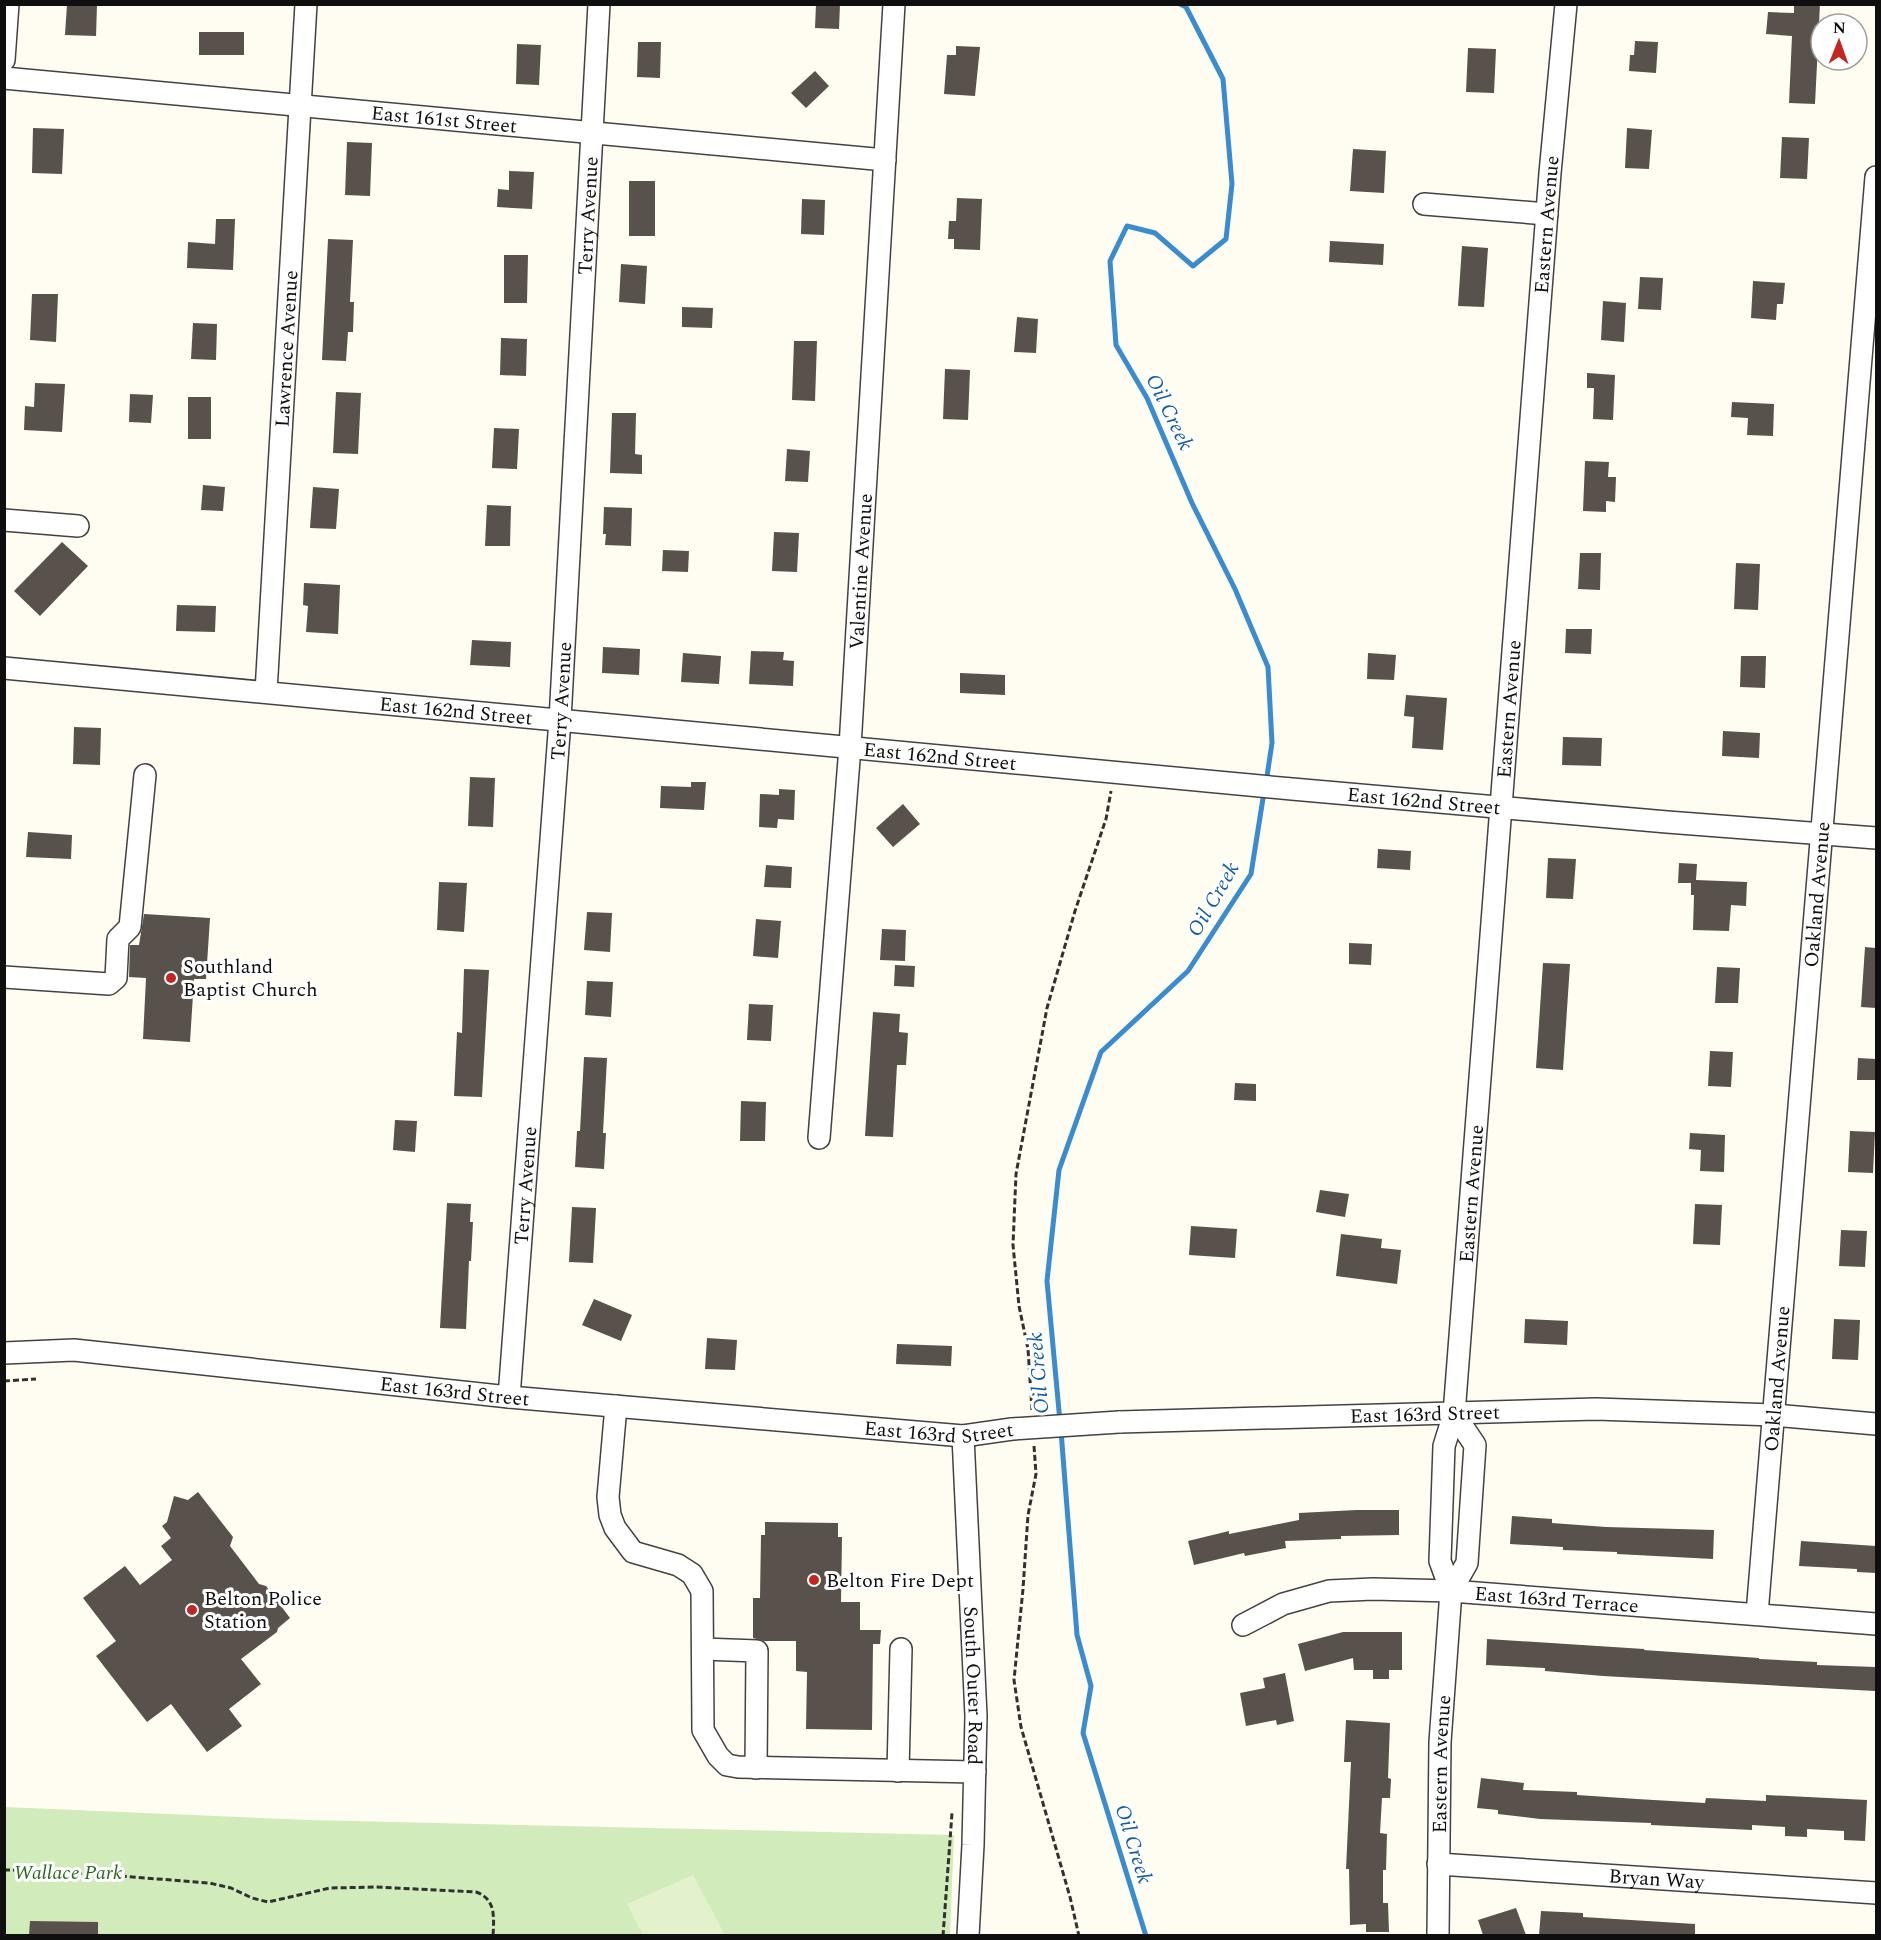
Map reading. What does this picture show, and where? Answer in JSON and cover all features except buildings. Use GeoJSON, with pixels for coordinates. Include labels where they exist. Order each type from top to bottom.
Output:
{"type":"FeatureCollection","features":[{"type":"Feature","properties":{"kind":"street"},"geometry":{"type":"LineString","coordinates":[[4,60],[8,4]]}},
{"type":"Feature","properties":{"kind":"street","name":"Lawrence Avenue"},"geometry":{"type":"LineString","coordinates":[[266,692],[306,4]]}},
{"type":"Feature","properties":{"kind":"street","name":"Terry Avenue"},"geometry":{"type":"LineString","coordinates":[[509,1397],[560,720],[599,4]]}},
{"type":"Feature","properties":{"kind":"street","name":"Valentine Avenue"},"geometry":{"type":"LineString","coordinates":[[819,1138],[850,747],[894,4]]}},
{"type":"Feature","properties":{"kind":"street","name":"Eastern Avenue"},"geometry":{"type":"LineString","coordinates":[[1438,1935],[1440,1742],[1451,1591],[1440,1561],[1444,1446],[1455,1414],[1500,807],[1566,4]]}},
{"type":"Feature","properties":{"kind":"street","name":"East 161st Street"},"geometry":{"type":"LineString","coordinates":[[4,78],[885,160]]}},
{"type":"Feature","properties":{"kind":"street","name":"Oakland Avenue"},"geometry":{"type":"LineString","coordinates":[[1757,1614],[1876,177]]}},
{"type":"Feature","properties":{"kind":"street"},"geometry":{"type":"LineString","coordinates":[[1424,204],[1547,214]]}},
{"type":"Feature","properties":{"kind":"street"},"geometry":{"type":"LineString","coordinates":[[4,520],[78,526]]}},
{"type":"Feature","properties":{"kind":"street","name":"East 162nd Street"},"geometry":{"type":"LineString","coordinates":[[4,668],[1292,789],[1876,838]]}},
{"type":"Feature","properties":{"kind":"street"},"geometry":{"type":"LineString","coordinates":[[4,976],[109,984],[116,978],[118,939],[130,927],[145,775]]}},
{"type":"Feature","properties":{"kind":"street","name":"East 163rd Street"},"geometry":{"type":"LineString","coordinates":[[4,1353],[74,1350],[509,1397],[963,1436],[1012,1429],[1119,1422],[1596,1409],[1774,1415],[1876,1424]]}},
{"type":"Feature","properties":{"kind":"street"},"geometry":{"type":"LineString","coordinates":[[616,1406],[608,1497],[610,1515],[622,1540],[633,1552],[678,1565],[692,1574],[702,1591],[704,1730],[718,1756],[727,1765],[756,1767],[975,1772]]}},
{"type":"Feature","properties":{"kind":"street","name":"Eastern Avenue"},"geometry":{"type":"LineString","coordinates":[[1451,1591],[1467,1563],[1474,1445],[1455,1414]]}},
{"type":"Feature","properties":{"kind":"street","name":"South Outer Road"},"geometry":{"type":"LineString","coordinates":[[963,1436],[976,1716],[968,1935]]}},
{"type":"Feature","properties":{"kind":"street","name":"East 163rd Terrace"},"geometry":{"type":"LineString","coordinates":[[1243,1625],[1283,1604],[1329,1591],[1373,1589],[1451,1591],[1876,1624]]}},
{"type":"Feature","properties":{"kind":"street"},"geometry":{"type":"LineString","coordinates":[[703,1649],[757,1651],[756,1767]]}},
{"type":"Feature","properties":{"kind":"street"},"geometry":{"type":"LineString","coordinates":[[898,1771],[901,1649]]}},
{"type":"Feature","properties":{"kind":"street","name":"Bryan Way"},"geometry":{"type":"LineString","coordinates":[[1437,1864],[1876,1893]]}},
{"type":"Feature","properties":{"kind":"path"},"geometry":{"type":"LineString","coordinates":[[1033,1413],[1028,1348],[1019,1306],[1013,1245],[1016,1174],[1047,1008],[1075,911],[1106,819],[1113,785]]}},
{"type":"Feature","properties":{"kind":"path"},"geometry":{"type":"LineString","coordinates":[[4,1382],[36,1379]]}},
{"type":"Feature","properties":{"kind":"path"},"geometry":{"type":"LineString","coordinates":[[1034,1436],[1036,1474],[1028,1515],[1014,1680],[1021,1726],[1072,1905],[1078,1935]]}},
{"type":"Feature","properties":{"kind":"path"},"geometry":{"type":"LineString","coordinates":[[943,1935],[953,1805]]}},
{"type":"Feature","properties":{"kind":"path"},"geometry":{"type":"LineString","coordinates":[[4,1870],[66,1872],[209,1883],[231,1888],[252,1898],[268,1902],[330,1888],[376,1887],[476,1892],[490,1901],[494,1921],[493,1935]]}},
{"type":"Feature","properties":{"kind":"green space","name":"Wallace Park"},"geometry":{"type":"Polygon","coordinates":[[[5,1807],[309,1820],[954,1835],[950,1935],[5,1936],[5,1807]]]}},
{"type":"Feature","properties":{"kind":"green space"},"geometry":{"type":"Polygon","coordinates":[[[693,1875],[725,1935],[643,1935],[627,1904],[693,1875]]]}},
{"type":"Feature","properties":{"kind":"waterway","name":"Oil Creek"},"geometry":{"type":"LineString","coordinates":[[1180,4],[1186,7],[1223,79],[1232,184],[1226,239],[1193,266],[1155,233],[1127,226],[1110,261],[1116,345],[1147,398],[1192,503],[1235,589],[1268,667],[1272,743],[1266,783]]}},
{"type":"Feature","properties":{"kind":"waterway","name":"Oil Creek"},"geometry":{"type":"LineString","coordinates":[[1060,1422],[1047,1281],[1059,1170],[1101,1052],[1188,971],[1251,874],[1264,792]]}},
{"type":"Feature","properties":{"kind":"waterway","name":"Oil Creek"},"geometry":{"type":"LineString","coordinates":[[1061,1431],[1077,1635],[1091,1686],[1083,1733],[1146,1936]]}},
{"type":"Feature","properties":{"kind":"place","name":"Southland Baptist Church"},"geometry":{"type":"Point","coordinates":[171,978]}},
{"type":"Feature","properties":{"kind":"place","name":"Belton Fire Dept"},"geometry":{"type":"Point","coordinates":[814,1580]}},
{"type":"Feature","properties":{"kind":"place","name":"Belton Police Station"},"geometry":{"type":"Point","coordinates":[192,1610]}}]}
